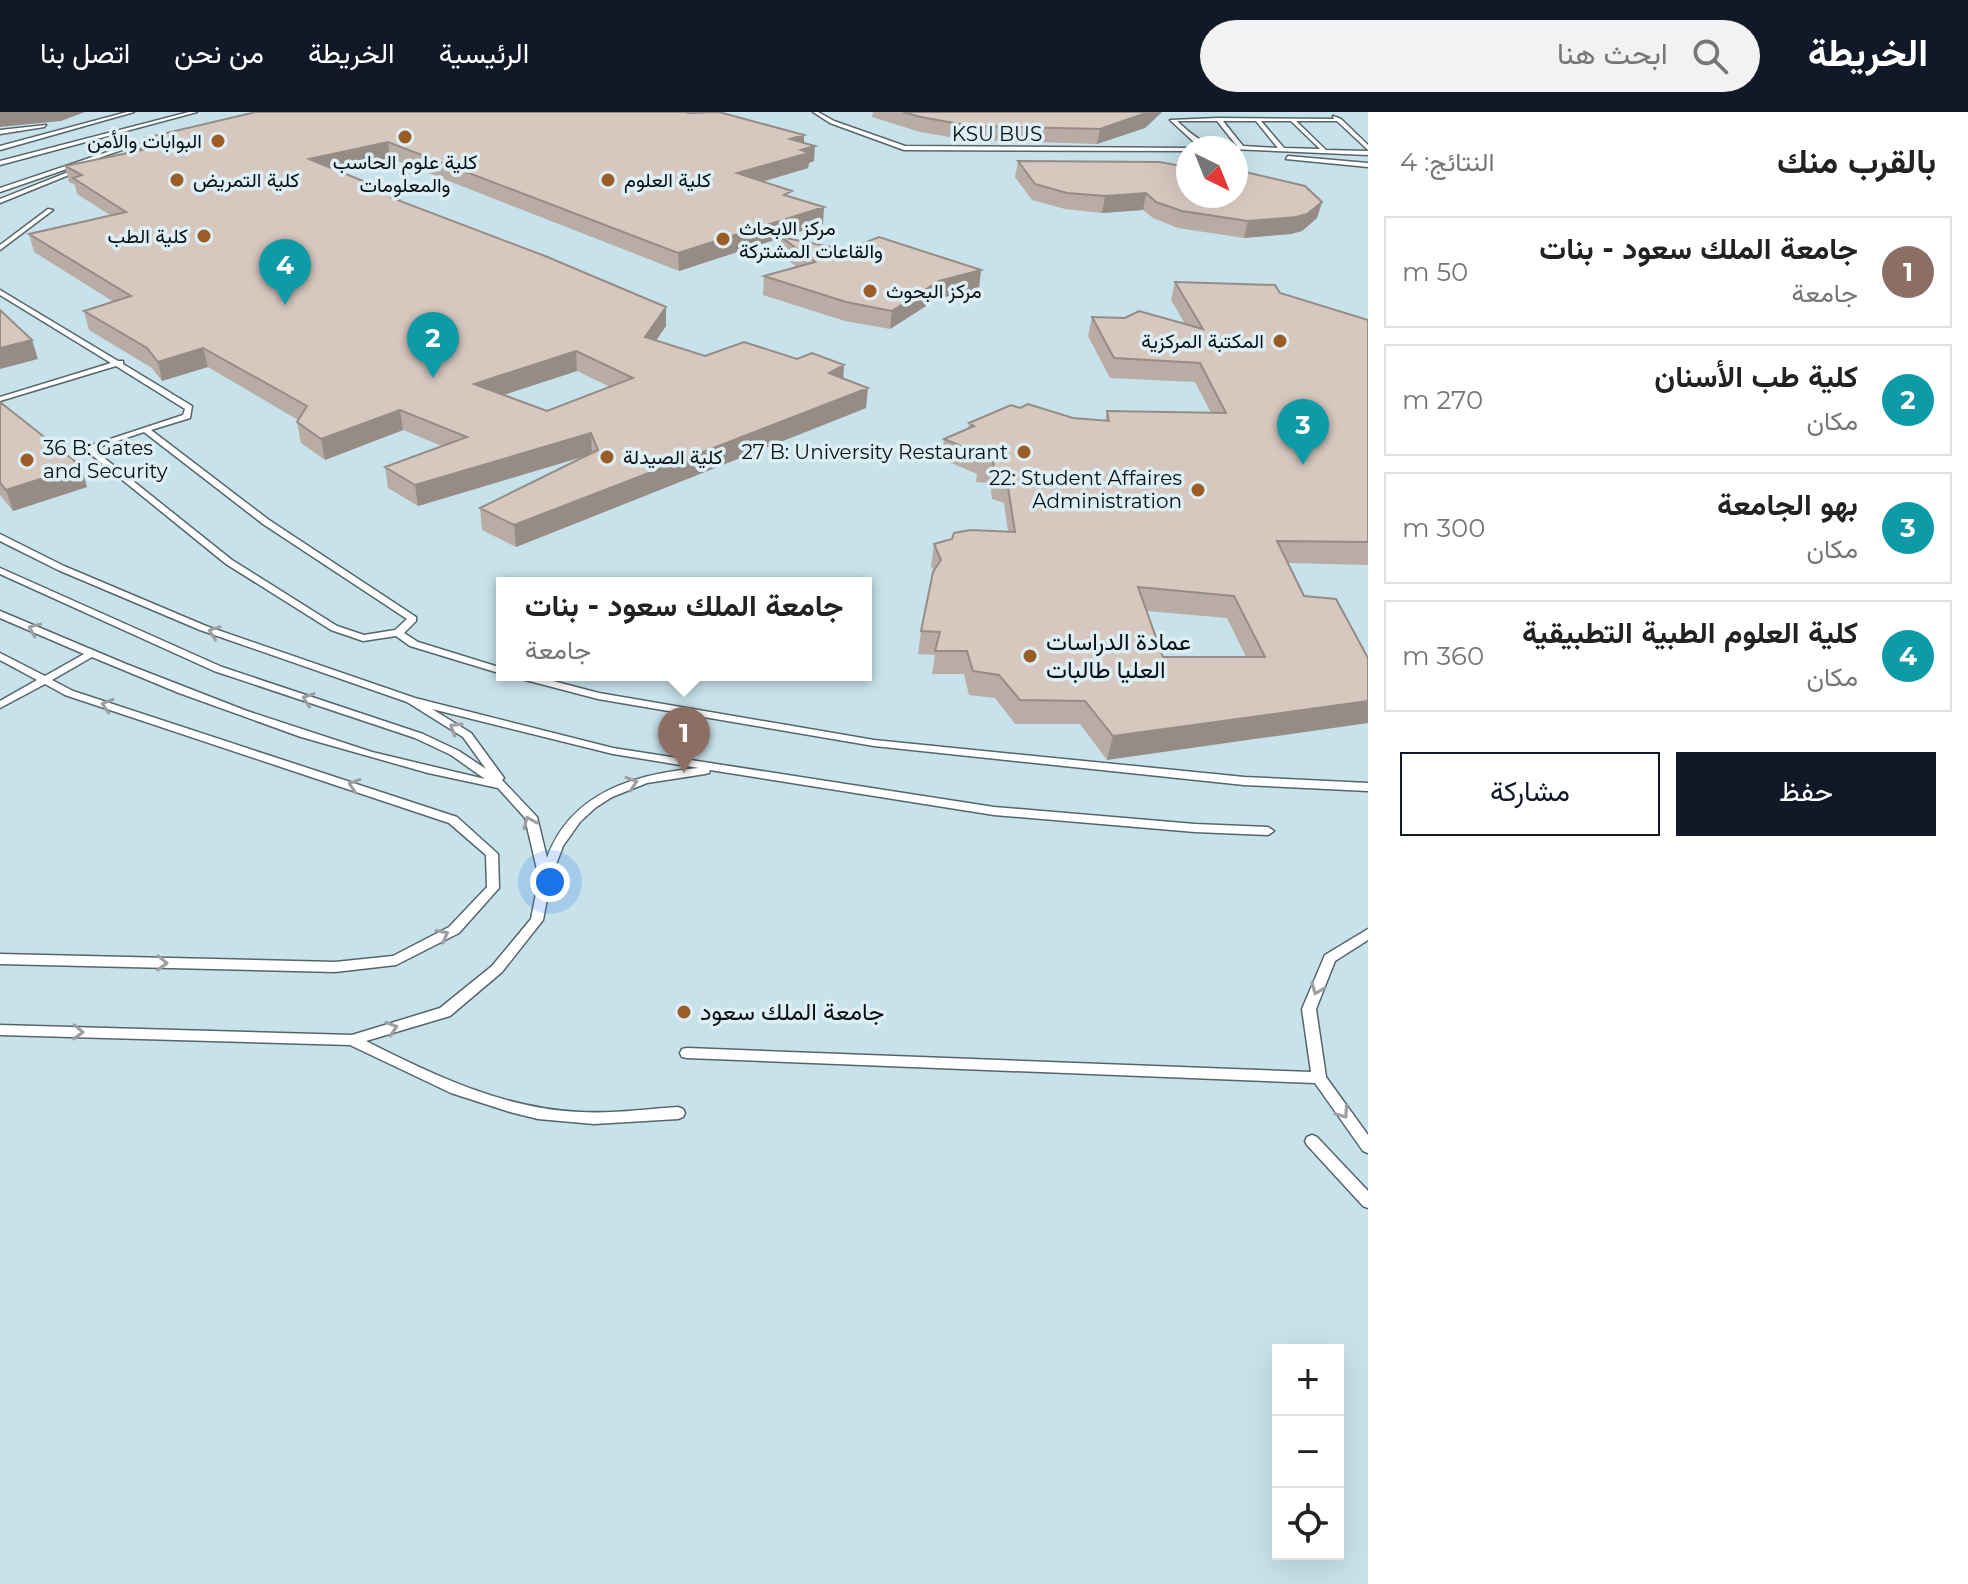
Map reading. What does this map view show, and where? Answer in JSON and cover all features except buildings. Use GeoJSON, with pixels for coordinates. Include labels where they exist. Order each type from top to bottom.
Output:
{"type":"FeatureCollection","features":[{"type":"Feature","properties":{"kind":"lane"},"geometry":{"type":"LineString","coordinates":[[0,148],[132,112]]}},
{"type":"Feature","properties":{"kind":"lane"},"geometry":{"type":"LineString","coordinates":[[0,163],[195,112]]}},
{"type":"Feature","properties":{"kind":"lane","name":"KSU BUS"},"geometry":{"type":"LineString","coordinates":[[815,112],[832,122],[904,148],[1176,149]]}},
{"type":"Feature","properties":{"kind":"lane"},"geometry":{"type":"LineString","coordinates":[[1330,112],[1368,150]]}},
{"type":"Feature","properties":{"kind":"lane"},"geometry":{"type":"LineString","coordinates":[[1218,119],[1232,136]]}},
{"type":"Feature","properties":{"kind":"lane"},"geometry":{"type":"LineString","coordinates":[[1256,119],[1283,150]]}},
{"type":"Feature","properties":{"kind":"lane"},"geometry":{"type":"LineString","coordinates":[[1191,136],[1172,120],[1339,120]]}},
{"type":"Feature","properties":{"kind":"lane"},"geometry":{"type":"LineString","coordinates":[[1292,120],[1326,152]]}},
{"type":"Feature","properties":{"kind":"lane"},"geometry":{"type":"LineString","coordinates":[[0,132],[53,124]]}},
{"type":"Feature","properties":{"kind":"lane"},"geometry":{"type":"LineString","coordinates":[[0,190],[109,151],[172,137],[0,201]]}},
{"type":"Feature","properties":{"kind":"lane"},"geometry":{"type":"LineString","coordinates":[[1248,148],[1326,152],[1368,150]]}},
{"type":"Feature","properties":{"kind":"lane"},"geometry":{"type":"LineString","coordinates":[[1248,154],[1368,165]]}},
{"type":"Feature","properties":{"kind":"lane"},"geometry":{"type":"LineString","coordinates":[[0,248],[50,210]]}},
{"type":"Feature","properties":{"kind":"lane"},"geometry":{"type":"LineString","coordinates":[[0,292],[189,408],[187,416],[145,429],[87,448],[229,562],[334,628],[363,638],[398,633],[413,619],[266,522],[145,429]]}},
{"type":"Feature","properties":{"kind":"lane"},"geometry":{"type":"LineString","coordinates":[[0,399],[120,363]]}},
{"type":"Feature","properties":{"kind":"lane"},"geometry":{"type":"LineString","coordinates":[[0,537],[61,568],[203,628],[411,700],[613,751],[994,811],[1268,831]]}},
{"type":"Feature","properties":{"kind":"lane"},"geometry":{"type":"LineString","coordinates":[[0,571],[218,669],[419,736],[455,753],[504,787]]}},
{"type":"Feature","properties":{"kind":"lane"},"geometry":{"type":"LineString","coordinates":[[0,614],[269,725],[418,770],[504,787]]}},
{"type":"Feature","properties":{"kind":"lane"},"geometry":{"type":"LineString","coordinates":[[398,633],[414,644],[496,669]]}},
{"type":"Feature","properties":{"kind":"lane"},"geometry":{"type":"LineString","coordinates":[[0,705],[91,654]]}},
{"type":"Feature","properties":{"kind":"lane"},"geometry":{"type":"LineString","coordinates":[[0,656],[69,693],[453,820],[492,854],[493,888],[454,930],[396,960],[335,967],[0,959]]}},
{"type":"Feature","properties":{"kind":"lane"},"geometry":{"type":"LineString","coordinates":[[541,681],[598,696],[874,743],[1244,781],[1368,787]]}},
{"type":"Feature","properties":{"kind":"lane"},"geometry":{"type":"LineString","coordinates":[[411,700],[467,735],[504,787],[531,817],[545,878]]}},
{"type":"Feature","properties":{"kind":"lane"},"geometry":{"type":"LineString","coordinates":[[0,1030],[352,1040],[445,1012],[497,969],[537,920],[545,878],[561,838],[612,790],[654,776],[728,770]]}},
{"type":"Feature","properties":{"kind":"lane"},"geometry":{"type":"LineString","coordinates":[[1368,934],[1330,958],[1309,1009],[1319,1078],[1368,1147]]}},
{"type":"Feature","properties":{"kind":"lane"},"geometry":{"type":"LineString","coordinates":[[352,1040],[428,1079],[508,1106],[569,1118],[678,1113]]}},
{"type":"Feature","properties":{"kind":"lane"},"geometry":{"type":"LineString","coordinates":[[687,1053],[1319,1078]]}},
{"type":"Feature","properties":{"kind":"lane"},"geometry":{"type":"LineString","coordinates":[[1312,1141],[1368,1201]]}},
{"type":"Feature","properties":{"kind":"shaded area","name":"جامعة الملك سعود"},"geometry":{"type":"Polygon","coordinates":[[[0,112],[1368,112],[1368,1584],[0,1584],[0,112]]]}},
{"type":"Feature","properties":{"kind":"place","name":"كلية علوم الحاسب والمعلومات"},"geometry":{"type":"Point","coordinates":[405,137]}},
{"type":"Feature","properties":{"kind":"place","name":"البوابات والأمن"},"geometry":{"type":"Point","coordinates":[218,141]}},
{"type":"Feature","properties":{"kind":"place","name":"كلية التمريض"},"geometry":{"type":"Point","coordinates":[177,180]}},
{"type":"Feature","properties":{"kind":"place","name":"كلية العلوم"},"geometry":{"type":"Point","coordinates":[608,180]}},
{"type":"Feature","properties":{"kind":"place","name":"كلية الطب"},"geometry":{"type":"Point","coordinates":[204,236]}},
{"type":"Feature","properties":{"kind":"place","name":"مركز الابحاث والقاعات المشتركة"},"geometry":{"type":"Point","coordinates":[723,239]}},
{"type":"Feature","properties":{"kind":"place","name":"مركز البحوث"},"geometry":{"type":"Point","coordinates":[870,291]}},
{"type":"Feature","properties":{"kind":"place","name":"كلية العلوم الطبية التطبيقية"},"geometry":{"type":"Point","coordinates":[285,305]}},
{"type":"Feature","properties":{"kind":"place","name":"المكتبة المركزية"},"geometry":{"type":"Point","coordinates":[1280,341]}},
{"type":"Feature","properties":{"kind":"place","name":"كلية طب الأسنان"},"geometry":{"type":"Point","coordinates":[433,378]}},
{"type":"Feature","properties":{"kind":"place","name":"27 B: University Restaurant"},"geometry":{"type":"Point","coordinates":[1024,452]}},
{"type":"Feature","properties":{"kind":"place","name":"كلية الصيدلة"},"geometry":{"type":"Point","coordinates":[607,457]}},
{"type":"Feature","properties":{"kind":"place","name":"36 B: Gates and Security"},"geometry":{"type":"Point","coordinates":[27,460]}},
{"type":"Feature","properties":{"kind":"place","name":"بهو الجامعة"},"geometry":{"type":"Point","coordinates":[1303,465]}},
{"type":"Feature","properties":{"kind":"place","name":"22: Student Affaires Administration"},"geometry":{"type":"Point","coordinates":[1198,490]}},
{"type":"Feature","properties":{"kind":"place","name":"عمادة الدراسات العليا طالبات"},"geometry":{"type":"Point","coordinates":[1030,656]}},
{"type":"Feature","properties":{"kind":"place","name":"جامعة الملك سعود - بنات"},"geometry":{"type":"Point","coordinates":[684,773]}},
{"type":"Feature","properties":{"kind":"place","name":"جامعة الملك سعود"},"geometry":{"type":"Point","coordinates":[684,1012]}}]}
